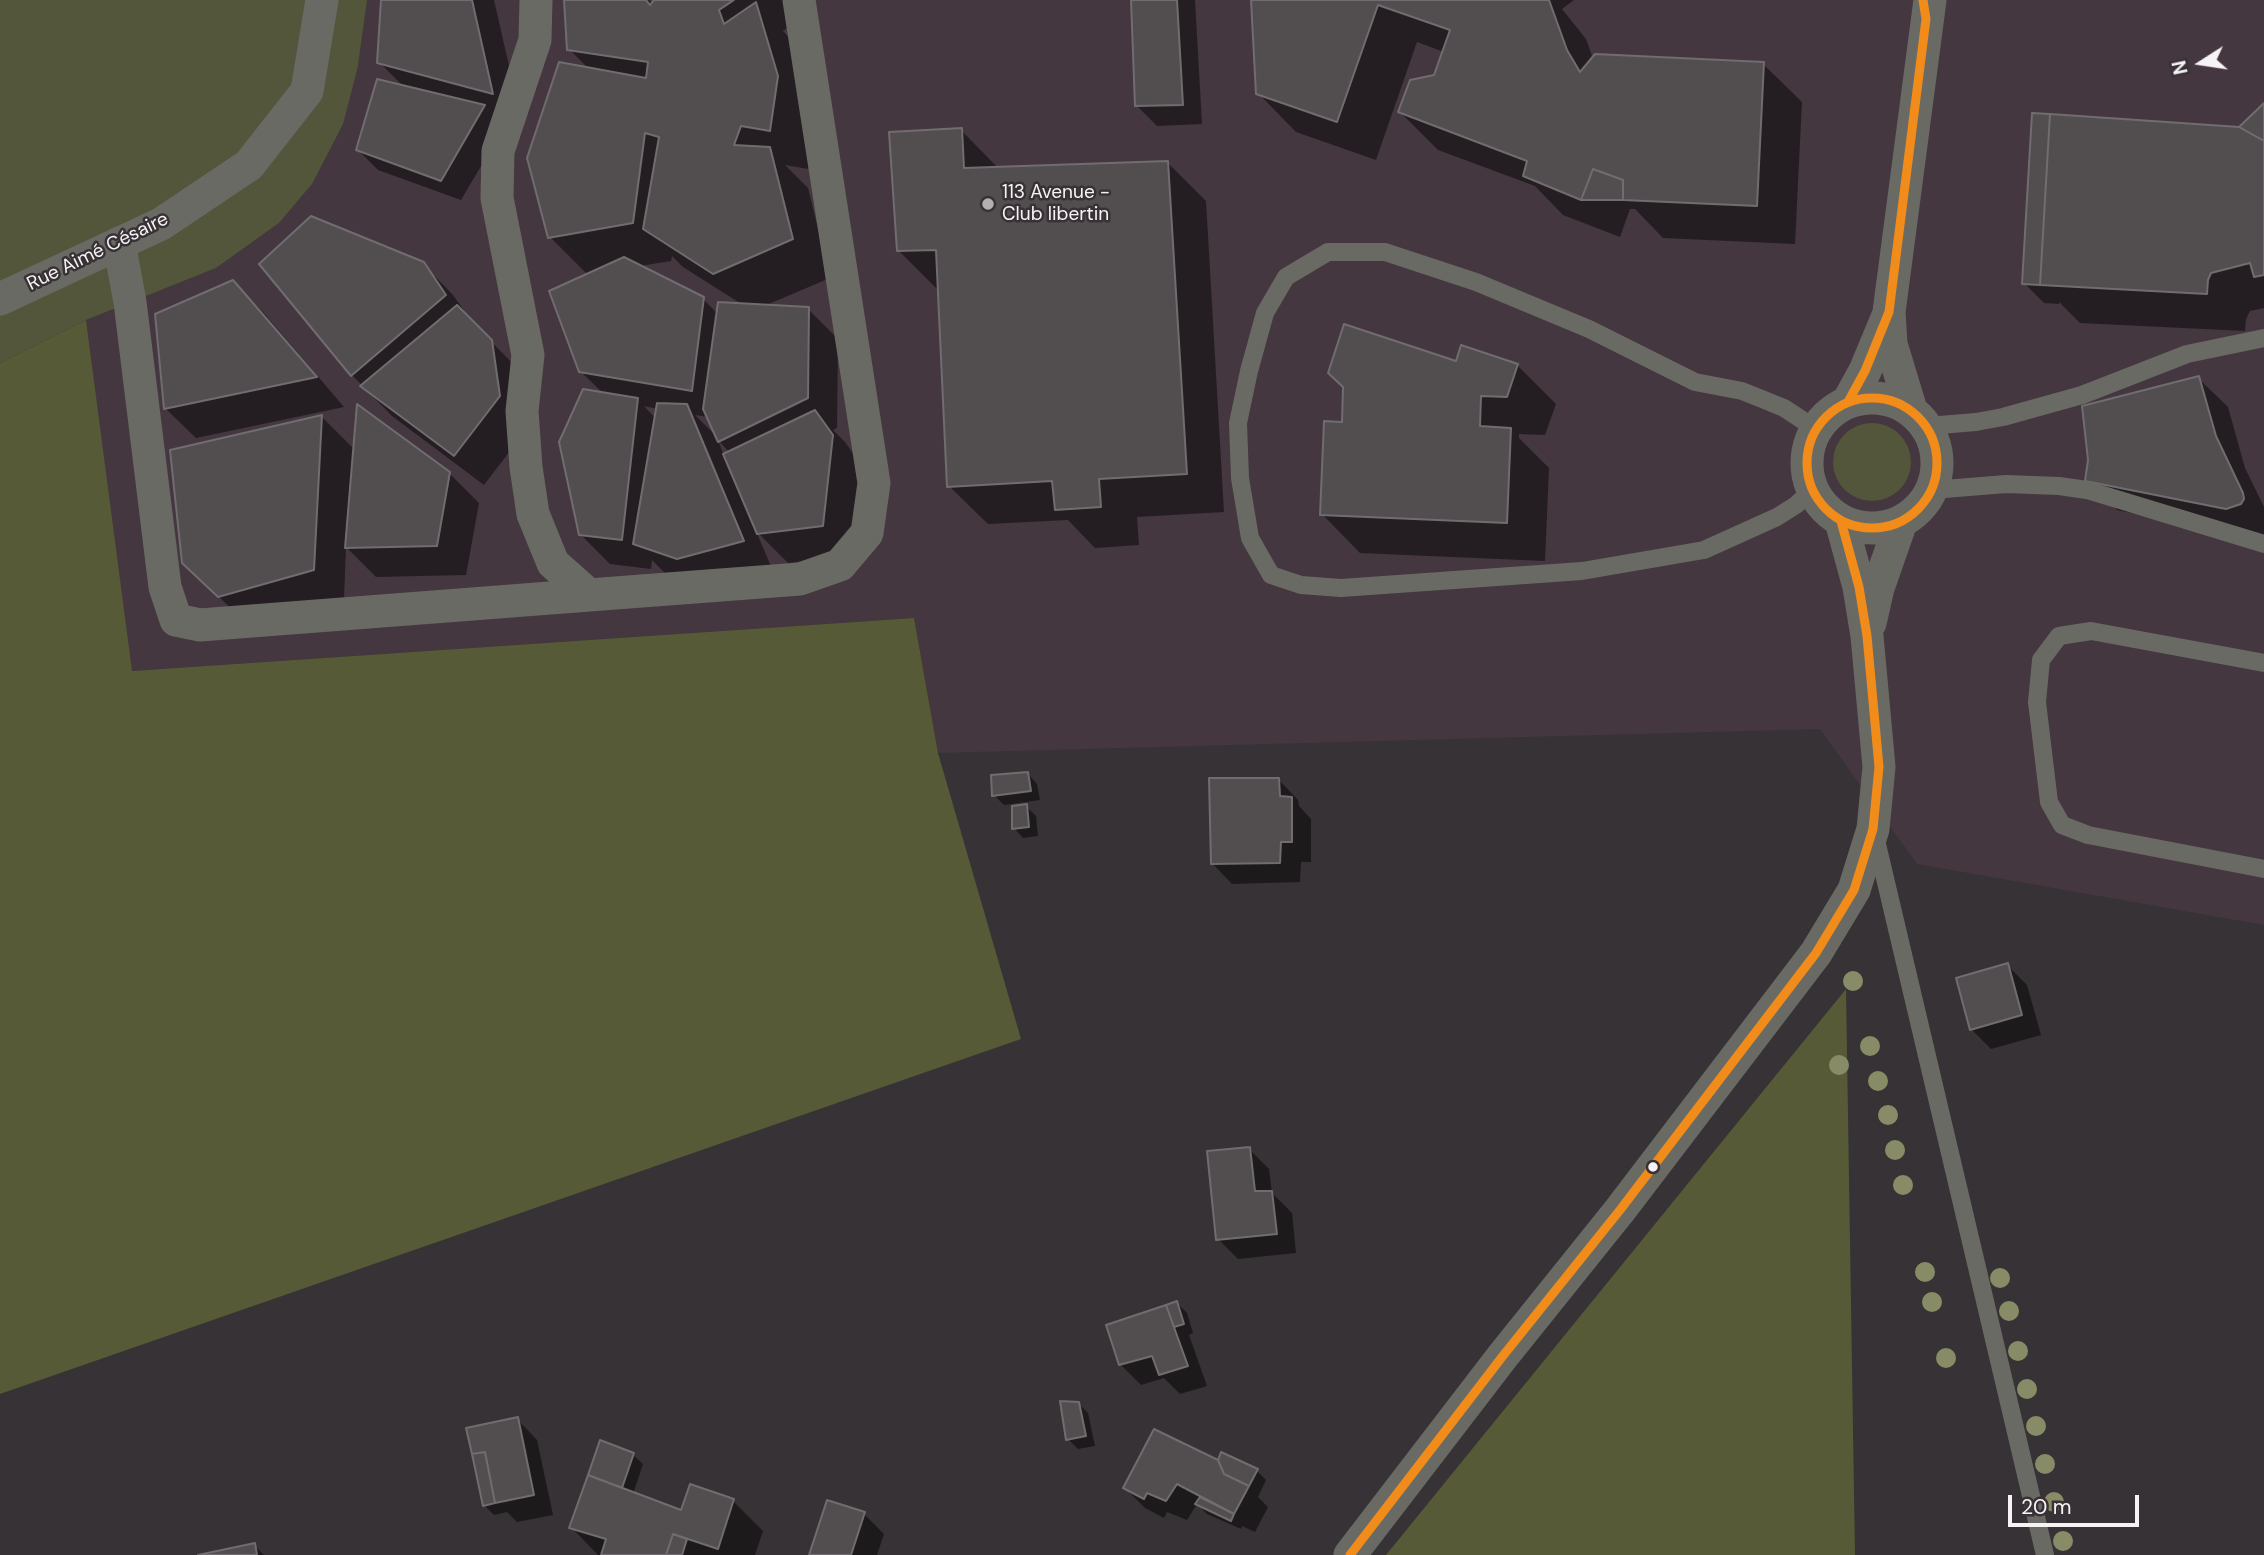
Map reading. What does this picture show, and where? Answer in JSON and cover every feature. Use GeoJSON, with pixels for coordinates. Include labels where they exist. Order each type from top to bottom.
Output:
{"type":"FeatureCollection","features":[{"type":"Feature","properties":{"kind":"street","name":"Rue Aimé Césaire"},"geometry":{"type":"LineString","coordinates":[[0,299],[161,224],[249,165],[307,91],[322,0]]}},
{"type":"Feature","properties":{"kind":"street"},"geometry":{"type":"LineString","coordinates":[[536,0],[535,40],[498,151],[497,198],[528,355],[522,411],[533,514],[553,563],[589,595]]}},
{"type":"Feature","properties":{"kind":"street"},"geometry":{"type":"LineString","coordinates":[[120,243],[131,302],[165,587],[176,620],[200,625],[800,579],[840,565],[867,533],[874,483],[799,0]]}},
{"type":"Feature","properties":{"kind":"street"},"geometry":{"type":"LineString","coordinates":[[1919,418],[1892,400],[1870,397],[1848,402],[1830,413],[1816,429],[1808,449],[1807,470],[1812,490],[1824,508],[1841,521],[1860,528],[1882,528],[1901,522],[1919,509],[1932,490],[1937,469],[1935,447],[1919,418],[1891,344],[1889,312],[1927,6]]}},
{"type":"Feature","properties":{"kind":"street"},"geometry":{"type":"LineString","coordinates":[[1848,402],[1874,352],[1889,312]]}},
{"type":"Feature","properties":{"kind":"street"},"geometry":{"type":"LineString","coordinates":[[1350,1555],[1493,1368],[1620,1210],[1816,953],[1853,890],[1873,830],[1879,767],[1867,636],[1859,587],[1841,521]]}},
{"type":"Feature","properties":{"kind":"street"},"geometry":{"type":"LineString","coordinates":[[1867,636],[1878,588],[1901,522]]}},
{"type":"Feature","properties":{"kind":"lane"},"geometry":{"type":"LineString","coordinates":[[1812,490],[1796,505],[1772,520],[1704,550],[1582,571],[1341,588],[1301,585],[1271,575],[1250,538],[1240,478],[1238,423],[1265,313],[1286,276],[1328,252],[1385,252],[1476,282],[1589,329],[1695,382],[1742,391],[1784,408],[1816,429]]}},
{"type":"Feature","properties":{"kind":"lane"},"geometry":{"type":"LineString","coordinates":[[1919,418],[1976,422],[2003,417],[2082,395],[2187,354],[2264,338]]}},
{"type":"Feature","properties":{"kind":"lane"},"geometry":{"type":"LineString","coordinates":[[1932,490],[2006,484],[2087,490],[2264,544]]}},
{"type":"Feature","properties":{"kind":"lane"},"geometry":{"type":"LineString","coordinates":[[2264,663],[2091,631],[2059,636],[2041,660],[2037,702],[2049,802],[2062,825],[2088,835],[2264,869]]}},
{"type":"Feature","properties":{"kind":"lane"},"geometry":{"type":"LineString","coordinates":[[1873,830],[2045,1555]]}},
{"type":"Feature","properties":{"kind":"shaded area"},"geometry":{"type":"Polygon","coordinates":[[[367,0],[2264,0],[2264,925],[1917,864],[1820,729],[938,753],[914,618],[131,671],[86,320],[216,268],[279,223],[312,184],[358,66],[367,0]]]}},
{"type":"Feature","properties":{"kind":"green space"},"geometry":{"type":"Polygon","coordinates":[[[0,0],[367,0],[358,66],[343,124],[312,184],[279,223],[216,268],[86,320],[0,363],[0,0]]]}},
{"type":"Feature","properties":{"kind":"green space"},"geometry":{"type":"Polygon","coordinates":[[[86,320],[132,671],[914,618],[938,753],[1021,1039],[0,1394],[0,363],[86,320]]]}},
{"type":"Feature","properties":{"kind":"green space"},"geometry":{"type":"Polygon","coordinates":[[[1864,423],[1880,423],[1894,429],[1905,440],[1911,454],[1911,470],[1905,484],[1894,495],[1880,501],[1864,501],[1850,495],[1839,484],[1833,470],[1833,454],[1839,440],[1850,429],[1864,423]]]}},
{"type":"Feature","properties":{"kind":"green space"},"geometry":{"type":"Polygon","coordinates":[[[1846,989],[1855,1555],[1386,1555],[1846,989]]]}},
{"type":"Feature","properties":{"kind":"building"},"geometry":{"type":"Polygon","coordinates":[[[381,0],[472,0],[493,94],[377,63],[381,0]]]}},
{"type":"Feature","properties":{"kind":"building"},"geometry":{"type":"Polygon","coordinates":[[[564,0],[646,0],[650,5],[654,0],[734,0],[719,10],[724,24],[756,2],[778,76],[770,131],[741,126],[734,145],[770,147],[793,239],[713,274],[643,229],[659,137],[645,133],[633,223],[548,238],[527,158],[559,62],[646,78],[648,62],[567,50],[564,0]]]}},
{"type":"Feature","properties":{"kind":"building"},"geometry":{"type":"Polygon","coordinates":[[[1131,0],[1177,0],[1183,105],[1135,106],[1131,0]]]}},
{"type":"Feature","properties":{"kind":"building"},"geometry":{"type":"Polygon","coordinates":[[[1251,0],[1549,0],[1567,50],[1580,72],[1595,54],[1764,62],[1757,206],[1623,200],[1623,180],[1593,169],[1581,200],[1523,176],[1527,161],[1398,112],[1410,80],[1434,75],[1450,30],[1378,5],[1337,122],[1256,94],[1251,0]]]}},
{"type":"Feature","properties":{"kind":"building"},"geometry":{"type":"Polygon","coordinates":[[[377,79],[485,105],[441,181],[356,150],[377,79]]]}},
{"type":"Feature","properties":{"kind":"building"},"geometry":{"type":"Polygon","coordinates":[[[2264,103],[2264,141],[2239,127],[2264,103]]]}},
{"type":"Feature","properties":{"kind":"building"},"geometry":{"type":"Polygon","coordinates":[[[2032,113],[2050,114],[2040,285],[2022,284],[2032,113]]]}},
{"type":"Feature","properties":{"kind":"building"},"geometry":{"type":"Polygon","coordinates":[[[2050,114],[2239,127],[2264,141],[2264,275],[2254,277],[2250,263],[2211,273],[2207,294],[2040,285],[2050,114]]]}},
{"type":"Feature","properties":{"kind":"building"},"geometry":{"type":"Polygon","coordinates":[[[962,128],[964,168],[1168,161],[1187,474],[1099,479],[1101,507],[1055,510],[1052,481],[947,487],[936,250],[897,251],[889,132],[962,128]]]}},
{"type":"Feature","properties":{"kind":"building"},"geometry":{"type":"Polygon","coordinates":[[[1593,169],[1623,180],[1623,200],[1581,200],[1593,169]]]}},
{"type":"Feature","properties":{"kind":"building"},"geometry":{"type":"Polygon","coordinates":[[[311,216],[424,262],[446,295],[351,376],[259,264],[311,216]]]}},
{"type":"Feature","properties":{"kind":"building"},"geometry":{"type":"Polygon","coordinates":[[[624,257],[704,297],[692,391],[579,372],[549,291],[624,257]]]}},
{"type":"Feature","properties":{"kind":"building"},"geometry":{"type":"Polygon","coordinates":[[[233,280],[317,377],[164,409],[155,314],[233,280]]]}},
{"type":"Feature","properties":{"kind":"building"},"geometry":{"type":"Polygon","coordinates":[[[718,302],[809,307],[808,398],[718,442],[703,409],[718,302]]]}},
{"type":"Feature","properties":{"kind":"building"},"geometry":{"type":"Polygon","coordinates":[[[457,305],[492,340],[500,396],[454,456],[360,386],[457,305]]]}},
{"type":"Feature","properties":{"kind":"building"},"geometry":{"type":"Polygon","coordinates":[[[1344,324],[1456,361],[1461,345],[1518,364],[1507,397],[1481,396],[1480,426],[1511,428],[1507,523],[1320,515],[1324,421],[1342,422],[1343,387],[1328,373],[1344,324]]]}},
{"type":"Feature","properties":{"kind":"building"},"geometry":{"type":"Polygon","coordinates":[[[2199,376],[2216,436],[2243,493],[2241,504],[2226,509],[2085,481],[2088,460],[2082,406],[2199,376]]]}},
{"type":"Feature","properties":{"kind":"building"},"geometry":{"type":"Polygon","coordinates":[[[583,389],[638,398],[622,540],[579,535],[559,442],[583,389]]]}},
{"type":"Feature","properties":{"kind":"building"},"geometry":{"type":"Polygon","coordinates":[[[657,403],[687,404],[744,541],[677,559],[633,544],[657,403]]]}},
{"type":"Feature","properties":{"kind":"building"},"geometry":{"type":"Polygon","coordinates":[[[357,404],[450,472],[437,546],[345,548],[357,404]]]}},
{"type":"Feature","properties":{"kind":"building"},"geometry":{"type":"Polygon","coordinates":[[[815,410],[833,435],[823,526],[757,534],[723,454],[815,410]]]}},
{"type":"Feature","properties":{"kind":"building"},"geometry":{"type":"Polygon","coordinates":[[[322,415],[314,570],[218,597],[182,563],[170,450],[322,415]]]}},
{"type":"Feature","properties":{"kind":"building"},"geometry":{"type":"Polygon","coordinates":[[[1028,772],[1031,791],[992,796],[991,775],[1028,772]]]}},
{"type":"Feature","properties":{"kind":"building"},"geometry":{"type":"Polygon","coordinates":[[[1209,778],[1279,778],[1280,796],[1292,797],[1292,842],[1281,842],[1280,863],[1211,864],[1209,778]]]}},
{"type":"Feature","properties":{"kind":"building"},"geometry":{"type":"Polygon","coordinates":[[[1027,804],[1029,827],[1012,829],[1012,806],[1027,804]]]}},
{"type":"Feature","properties":{"kind":"building"},"geometry":{"type":"Polygon","coordinates":[[[2008,963],[2022,1015],[1970,1030],[1956,978],[2008,963]]]}},
{"type":"Feature","properties":{"kind":"building"},"geometry":{"type":"Polygon","coordinates":[[[1250,1147],[1255,1191],[1272,1191],[1277,1234],[1216,1240],[1207,1151],[1250,1147]]]}},
{"type":"Feature","properties":{"kind":"building"},"geometry":{"type":"Polygon","coordinates":[[[1177,1301],[1184,1324],[1174,1327],[1166,1305],[1177,1301]]]}},
{"type":"Feature","properties":{"kind":"building"},"geometry":{"type":"Polygon","coordinates":[[[1166,1305],[1188,1366],[1159,1375],[1152,1356],[1119,1365],[1106,1325],[1166,1305]]]}},
{"type":"Feature","properties":{"kind":"building"},"geometry":{"type":"Polygon","coordinates":[[[1060,1401],[1079,1402],[1086,1436],[1066,1440],[1060,1401]]]}},
{"type":"Feature","properties":{"kind":"building"},"geometry":{"type":"Polygon","coordinates":[[[518,1417],[534,1495],[495,1503],[485,1452],[472,1454],[466,1428],[518,1417]]]}},
{"type":"Feature","properties":{"kind":"building"},"geometry":{"type":"Polygon","coordinates":[[[1154,1429],[1218,1460],[1224,1474],[1249,1486],[1234,1514],[1177,1484],[1166,1501],[1147,1493],[1144,1499],[1123,1488],[1154,1429]]]}},
{"type":"Feature","properties":{"kind":"building"},"geometry":{"type":"Polygon","coordinates":[[[600,1440],[634,1453],[622,1488],[588,1475],[600,1440]]]}},
{"type":"Feature","properties":{"kind":"building"},"geometry":{"type":"Polygon","coordinates":[[[485,1452],[495,1503],[483,1506],[472,1454],[485,1452]]]}},
{"type":"Feature","properties":{"kind":"building"},"geometry":{"type":"Polygon","coordinates":[[[1221,1452],[1258,1469],[1249,1486],[1224,1474],[1218,1460],[1221,1452]]]}},
{"type":"Feature","properties":{"kind":"building"},"geometry":{"type":"Polygon","coordinates":[[[588,1475],[681,1510],[690,1484],[734,1499],[718,1549],[673,1534],[666,1555],[601,1555],[606,1539],[569,1528],[588,1475]]]}},
{"type":"Feature","properties":{"kind":"building"},"geometry":{"type":"Polygon","coordinates":[[[1200,1497],[1234,1514],[1231,1521],[1195,1504],[1200,1497]]]}},
{"type":"Feature","properties":{"kind":"building"},"geometry":{"type":"Polygon","coordinates":[[[827,1500],[865,1512],[851,1555],[809,1555],[827,1500]]]}},
{"type":"Feature","properties":{"kind":"building"},"geometry":{"type":"Polygon","coordinates":[[[673,1534],[687,1539],[682,1555],[666,1555],[673,1534]]]}},
{"type":"Feature","properties":{"kind":"building"},"geometry":{"type":"Polygon","coordinates":[[[255,1543],[257,1555],[198,1555],[255,1543]]]}},
{"type":"Feature","properties":{"kind":"transit line"},"geometry":{"type":"LineString","coordinates":[[1848,402],[1865,371],[1889,312],[1926,19],[1923,0]]}},
{"type":"Feature","properties":{"kind":"transit line"},"geometry":{"type":"LineString","coordinates":[[1872,398],[1897,403],[1918,417],[1932,438],[1937,463],[1932,488],[1918,509],[1897,523],[1872,528],[1847,523],[1826,509],[1812,488],[1807,463],[1812,438],[1826,417],[1847,403],[1872,398]]}},
{"type":"Feature","properties":{"kind":"transit line"},"geometry":{"type":"LineString","coordinates":[[1350,1555],[1502,1357],[1620,1210],[1816,953],[1854,890],[1873,829],[1879,767],[1867,636],[1859,587],[1841,521]]}},
{"type":"Feature","properties":{"kind":"place","name":"113 Avenue - Club libertin"},"geometry":{"type":"Point","coordinates":[988,204]}}]}
